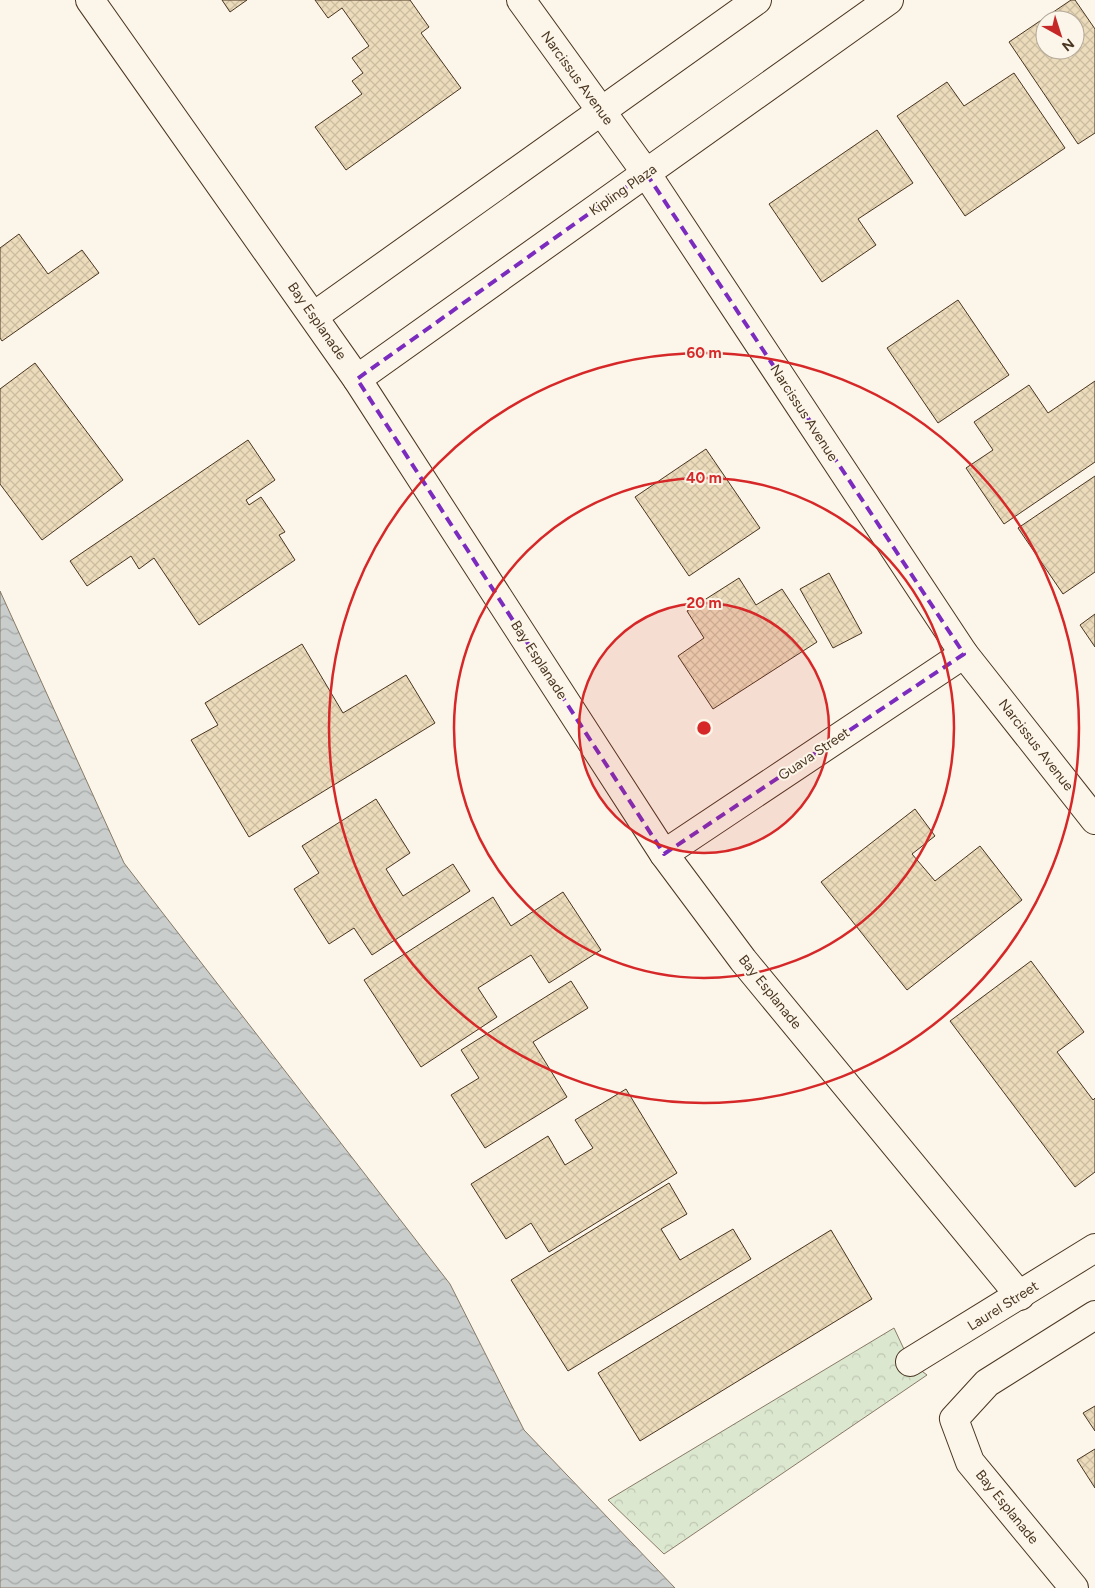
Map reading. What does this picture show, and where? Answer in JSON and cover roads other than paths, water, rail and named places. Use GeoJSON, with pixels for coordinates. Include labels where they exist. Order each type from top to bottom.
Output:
{"type":"FeatureCollection","features":[{"type":"Feature","properties":{"kind":"street","name":"Bay Esplanade"},"geometry":{"type":"LineString","coordinates":[[90,0],[357,379],[664,854],[743,960],[1020,1296]]}},
{"type":"Feature","properties":{"kind":"street","name":"Narcissus Avenue"},"geometry":{"type":"LineString","coordinates":[[521,0],[646,173],[964,654],[1095,820]]}},
{"type":"Feature","properties":{"kind":"street"},"geometry":{"type":"LineString","coordinates":[[314,316],[757,0]]}},
{"type":"Feature","properties":{"kind":"street","name":"Kipling Plaza"},"geometry":{"type":"LineString","coordinates":[[357,379],[889,0]]}},
{"type":"Feature","properties":{"kind":"street","name":"Guava Street"},"geometry":{"type":"LineString","coordinates":[[664,854],[964,654]]}},
{"type":"Feature","properties":{"kind":"street","name":"Laurel Street"},"geometry":{"type":"LineString","coordinates":[[910,1362],[1020,1296],[1095,1248]]}},
{"type":"Feature","properties":{"kind":"street","name":"Bay Esplanade"},"geometry":{"type":"LineString","coordinates":[[1074,1588],[970,1462],[954,1419],[987,1383],[1095,1315]]}},
{"type":"Feature","properties":{"kind":"water"},"geometry":{"type":"Polygon","coordinates":[[[0,591],[124,863],[450,1284],[524,1430],[675,1588],[0,1588],[0,591]]]}}]}
